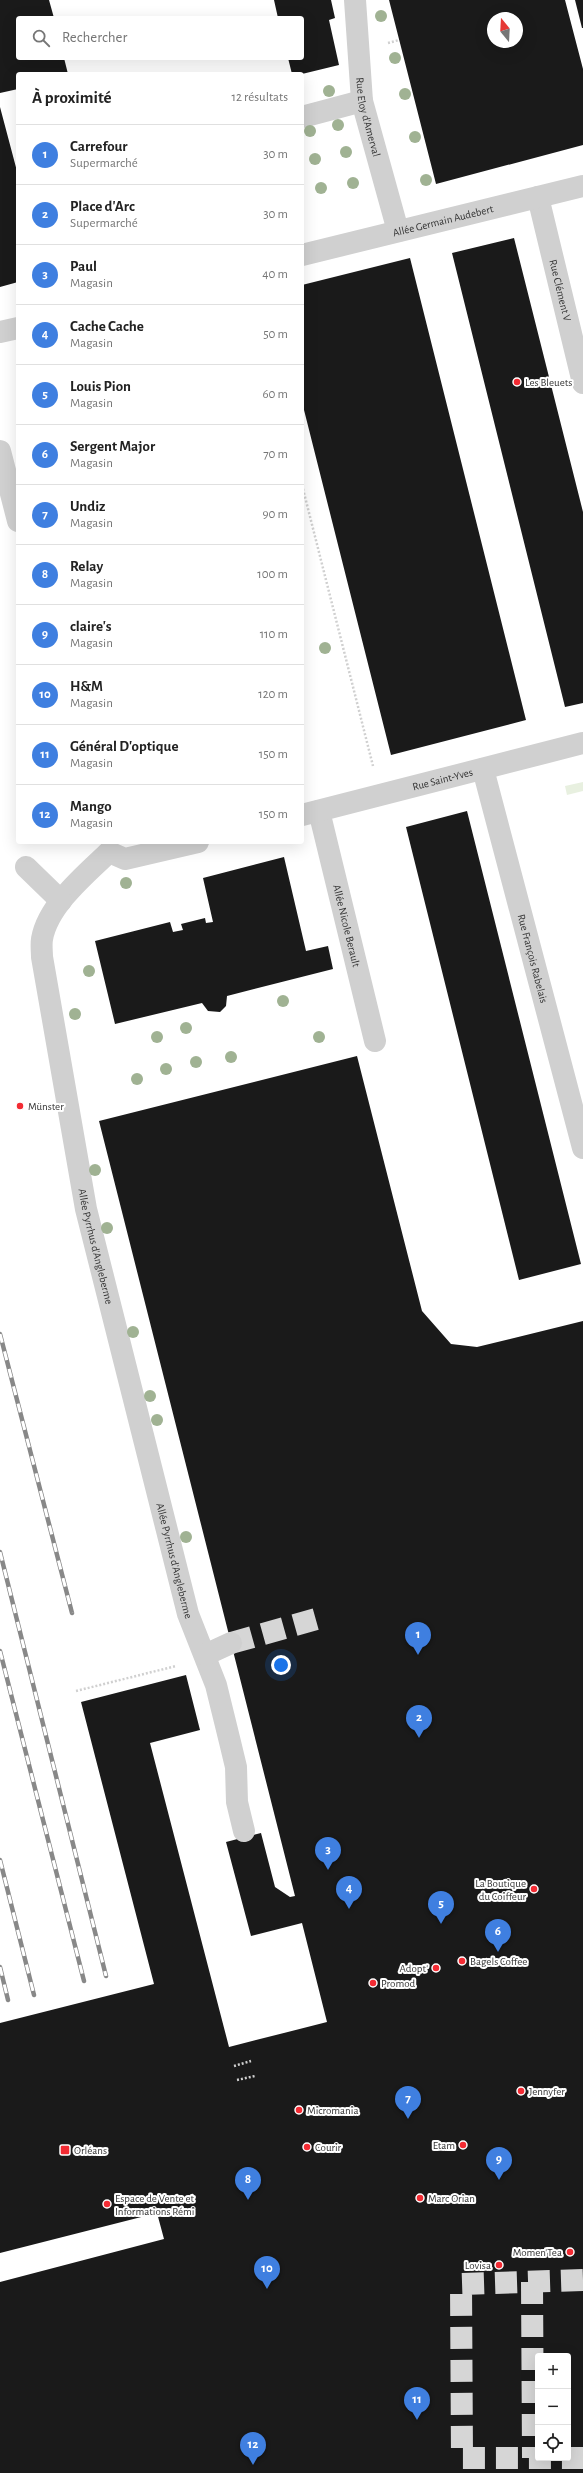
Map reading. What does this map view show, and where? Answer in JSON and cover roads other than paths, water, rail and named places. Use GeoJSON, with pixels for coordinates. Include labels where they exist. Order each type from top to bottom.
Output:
{"type":"FeatureCollection","features":[{"type":"Feature","properties":{"kind":"street","name":"Rue Eloy d'Amerval"},"geometry":{"type":"LineString","coordinates":[[355,0],[359,87],[398,231]]}},
{"type":"Feature","properties":{"kind":"street"},"geometry":{"type":"LineString","coordinates":[[304,116],[362,101]]}},
{"type":"Feature","properties":{"kind":"street","name":"Allée Germain Audebert"},"geometry":{"type":"LineString","coordinates":[[304,254],[583,186]]}},
{"type":"Feature","properties":{"kind":"street","name":"Rue Clément V"},"geometry":{"type":"LineString","coordinates":[[538,197],[583,383]]}},
{"type":"Feature","properties":{"kind":"street"},"geometry":{"type":"LineString","coordinates":[[0,332],[16,328]]}},
{"type":"Feature","properties":{"kind":"street"},"geometry":{"type":"LineString","coordinates":[[0,451],[16,513]]}},
{"type":"Feature","properties":{"kind":"street","name":"Rue Saint-Yves"},"geometry":{"type":"LineString","coordinates":[[311,813],[583,743]]}},
{"type":"Feature","properties":{"kind":"street","name":"Rue François Rabelais"},"geometry":{"type":"LineString","coordinates":[[483,769],[583,1148]]}},
{"type":"Feature","properties":{"kind":"street","name":"Allée Nicole Berault"},"geometry":{"type":"LineString","coordinates":[[311,813],[375,1041]]}},
{"type":"Feature","properties":{"kind":"street"},"geometry":{"type":"LineString","coordinates":[[106,847],[125,859],[189,844]]}},
{"type":"Feature","properties":{"kind":"street","name":"Allée Pyrrhus d'Angleberme"},"geometry":{"type":"LineString","coordinates":[[106,847],[61,901],[48,923],[42,939],[42,957],[86,1209],[188,1614],[216,1685],[234,1761],[237,1802],[244,1831]]}},
{"type":"Feature","properties":{"kind":"street"},"geometry":{"type":"LineString","coordinates":[[26,867],[61,901]]}},
{"type":"Feature","properties":{"kind":"street"},"geometry":{"type":"LineString","coordinates":[[205,1656],[231,1643]]}},
{"type":"Feature","properties":{"kind":"tunnel"},"geometry":{"type":"LineString","coordinates":[[231,1643],[320,1618]]}},
{"type":"Feature","properties":{"kind":"tunnel"},"geometry":{"type":"LineString","coordinates":[[583,2280],[461,2284],[462,2458],[583,2458]]}},
{"type":"Feature","properties":{"kind":"tunnel"},"geometry":{"type":"LineString","coordinates":[[532,2282],[533,2458]]}},
{"type":"Feature","properties":{"kind":"railway"},"geometry":{"type":"LineString","coordinates":[[0,1334],[72,1613]]}},
{"type":"Feature","properties":{"kind":"railway"},"geometry":{"type":"LineString","coordinates":[[0,1552],[106,1976]]}},
{"type":"Feature","properties":{"kind":"railway"},"geometry":{"type":"LineString","coordinates":[[0,1651],[84,1981]]}},
{"type":"Feature","properties":{"kind":"railway"},"geometry":{"type":"LineString","coordinates":[[0,1860],[34,1995]]}},
{"type":"Feature","properties":{"kind":"railway"},"geometry":{"type":"LineString","coordinates":[[0,1967],[8,2000]]}},
{"type":"Feature","properties":{"kind":"place","name":"Les Bleuets"},"geometry":{"type":"Point","coordinates":[517,382]}},
{"type":"Feature","properties":{"kind":"place","name":"Münster"},"geometry":{"type":"Point","coordinates":[20,1106]}},
{"type":"Feature","properties":{"kind":"place","name":"Carrefour"},"geometry":{"type":"Point","coordinates":[418,1655]}},
{"type":"Feature","properties":{"kind":"place","name":"Place d'Arc"},"geometry":{"type":"Point","coordinates":[419,1738]}},
{"type":"Feature","properties":{"kind":"place","name":"Paul"},"geometry":{"type":"Point","coordinates":[328,1870]}},
{"type":"Feature","properties":{"kind":"place","name":"La Boutique du Coiffeur"},"geometry":{"type":"Point","coordinates":[534,1889]}},
{"type":"Feature","properties":{"kind":"place","name":"Cache Cache"},"geometry":{"type":"Point","coordinates":[349,1909]}},
{"type":"Feature","properties":{"kind":"place","name":"Louis Pion"},"geometry":{"type":"Point","coordinates":[441,1924]}},
{"type":"Feature","properties":{"kind":"place","name":"Sergent Major"},"geometry":{"type":"Point","coordinates":[498,1952]}},
{"type":"Feature","properties":{"kind":"place","name":"Bagels Coffee"},"geometry":{"type":"Point","coordinates":[462,1961]}},
{"type":"Feature","properties":{"kind":"place","name":"Adopt'"},"geometry":{"type":"Point","coordinates":[436,1968]}},
{"type":"Feature","properties":{"kind":"place","name":"Promod"},"geometry":{"type":"Point","coordinates":[373,1983]}},
{"type":"Feature","properties":{"kind":"place","name":"Jennyfer"},"geometry":{"type":"Point","coordinates":[521,2091]}},
{"type":"Feature","properties":{"kind":"place","name":"Micromania"},"geometry":{"type":"Point","coordinates":[299,2110]}},
{"type":"Feature","properties":{"kind":"place","name":"Undiz"},"geometry":{"type":"Point","coordinates":[408,2119]}},
{"type":"Feature","properties":{"kind":"place","name":"Etam"},"geometry":{"type":"Point","coordinates":[463,2145]}},
{"type":"Feature","properties":{"kind":"place","name":"Courir"},"geometry":{"type":"Point","coordinates":[307,2147]}},
{"type":"Feature","properties":{"kind":"place","name":"Orléans"},"geometry":{"type":"Point","coordinates":[65,2150]}},
{"type":"Feature","properties":{"kind":"place","name":"claire's"},"geometry":{"type":"Point","coordinates":[499,2180]}},
{"type":"Feature","properties":{"kind":"place","name":"Marc Orian"},"geometry":{"type":"Point","coordinates":[420,2198]}},
{"type":"Feature","properties":{"kind":"place","name":"Relay"},"geometry":{"type":"Point","coordinates":[248,2200]}},
{"type":"Feature","properties":{"kind":"place","name":"Espace de Vente et Informations Rémi"},"geometry":{"type":"Point","coordinates":[107,2204]}},
{"type":"Feature","properties":{"kind":"place","name":"Momen'Tea"},"geometry":{"type":"Point","coordinates":[570,2252]}},
{"type":"Feature","properties":{"kind":"place","name":"Lovisa"},"geometry":{"type":"Point","coordinates":[499,2265]}},
{"type":"Feature","properties":{"kind":"place","name":"H&M"},"geometry":{"type":"Point","coordinates":[267,2289]}},
{"type":"Feature","properties":{"kind":"place","name":"Général D'optique"},"geometry":{"type":"Point","coordinates":[417,2420]}},
{"type":"Feature","properties":{"kind":"place","name":"Mango"},"geometry":{"type":"Point","coordinates":[253,2465]}}]}
